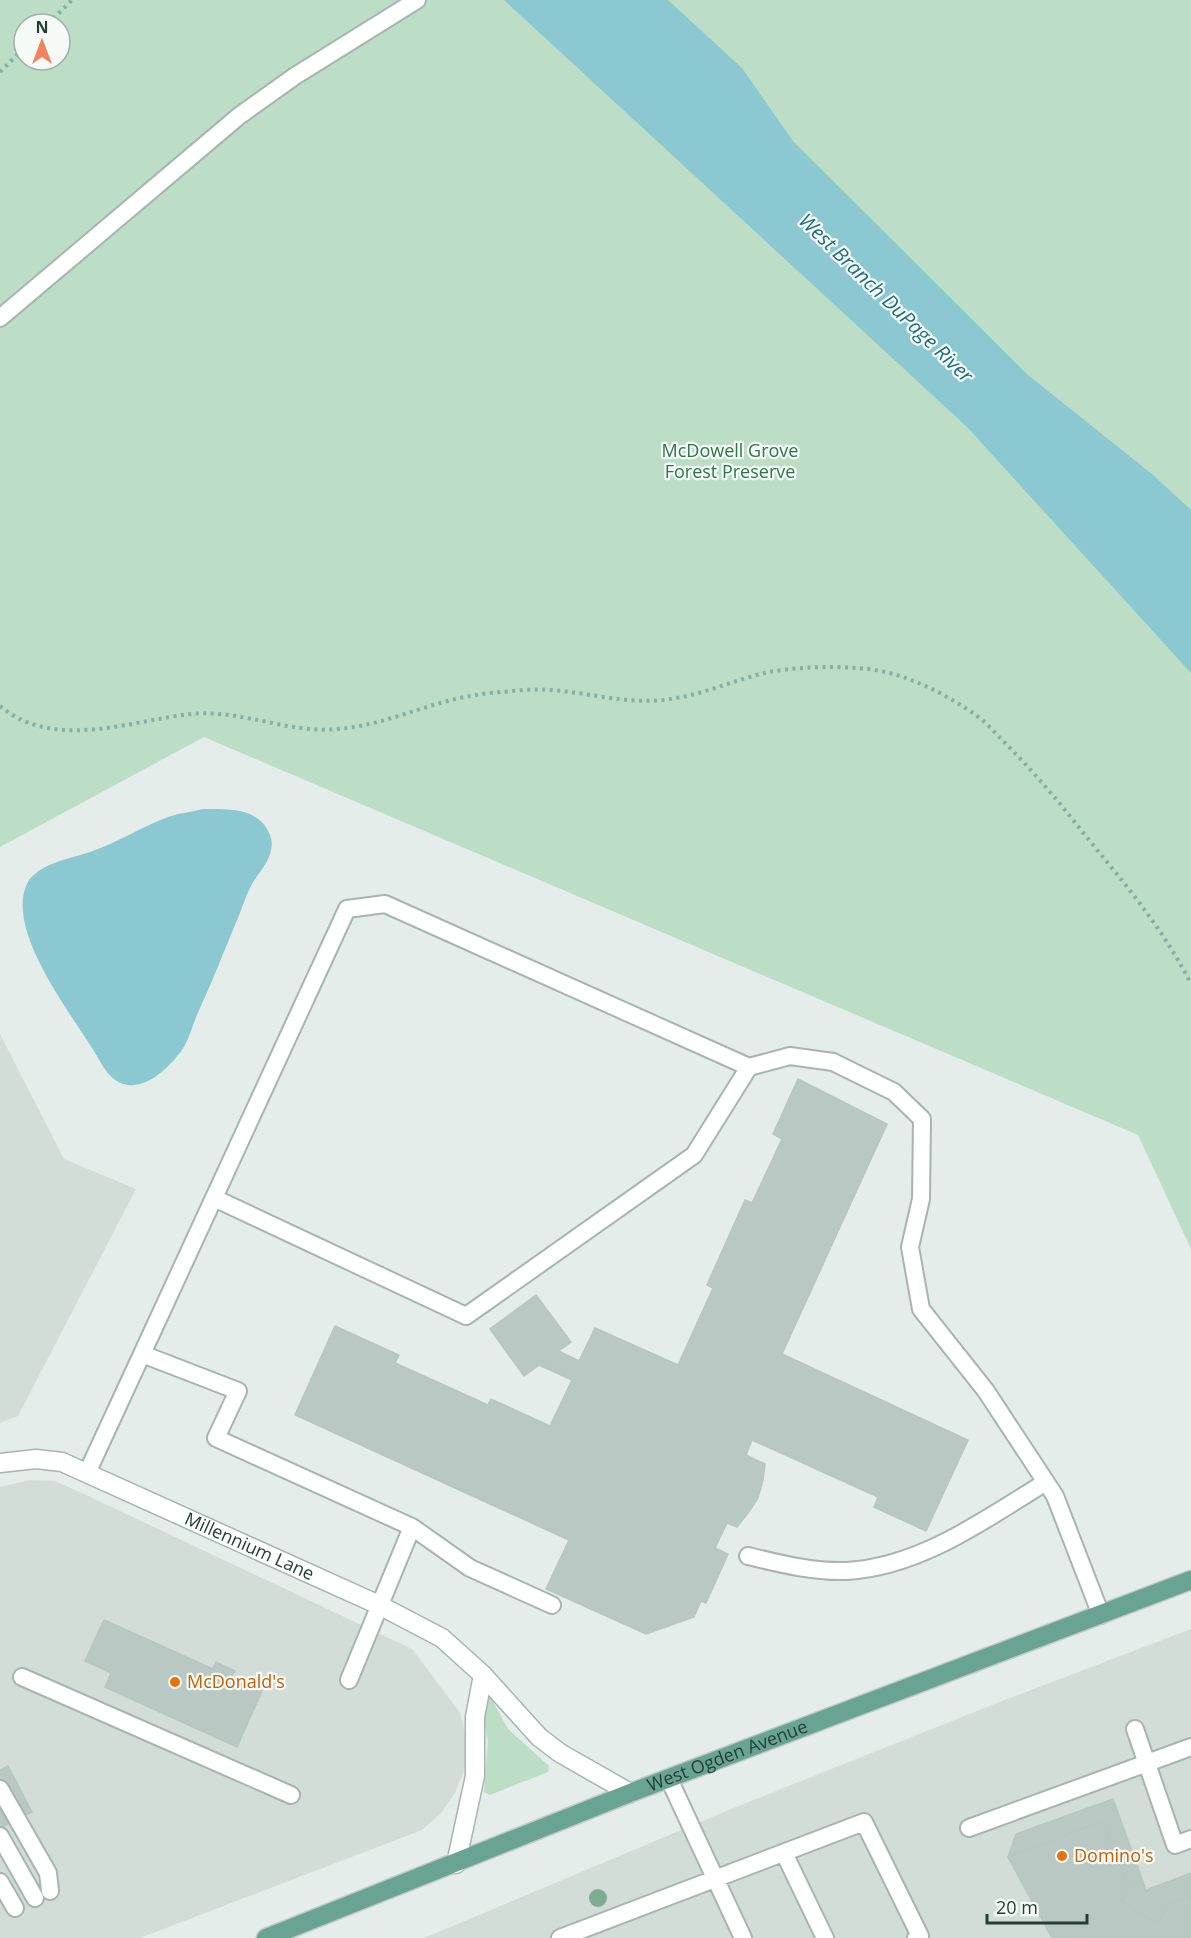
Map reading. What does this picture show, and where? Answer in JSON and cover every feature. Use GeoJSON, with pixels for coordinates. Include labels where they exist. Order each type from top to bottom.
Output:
{"type":"FeatureCollection","features":[{"type":"Feature","properties":{"kind":"main road","name":"West Ogden Avenue"},"geometry":{"type":"LineString","coordinates":[[266,1938],[630,1794],[1191,1580]]}},
{"type":"Feature","properties":{"kind":"street","name":"Millennium Lane"},"geometry":{"type":"LineString","coordinates":[[0,1463],[36,1458],[62,1462],[379,1605],[442,1638],[483,1675],[538,1737],[560,1753],[630,1794]]}},
{"type":"Feature","properties":{"kind":"street"},"geometry":{"type":"LineString","coordinates":[[456,1864],[475,1776],[475,1717],[483,1675]]}},
{"type":"Feature","properties":{"kind":"lane"},"geometry":{"type":"LineString","coordinates":[[0,318],[239,116],[295,76],[417,0]]}},
{"type":"Feature","properties":{"kind":"lane"},"geometry":{"type":"LineString","coordinates":[[87,1473],[347,909],[385,904],[749,1067],[790,1056],[833,1062],[894,1092],[922,1119],[921,1199],[910,1247],[921,1309],[987,1391],[1055,1496],[1101,1615]]}},
{"type":"Feature","properties":{"kind":"lane"},"geometry":{"type":"LineString","coordinates":[[214,1198],[466,1316],[694,1155],[749,1067]]}},
{"type":"Feature","properties":{"kind":"lane"},"geometry":{"type":"LineString","coordinates":[[142,1354],[238,1391],[216,1438],[412,1527],[470,1568],[552,1605]]}},
{"type":"Feature","properties":{"kind":"lane"},"geometry":{"type":"LineString","coordinates":[[748,1556],[803,1569],[848,1571],[884,1565],[919,1555],[988,1518],[1046,1482]]}},
{"type":"Feature","properties":{"kind":"lane"},"geometry":{"type":"LineString","coordinates":[[349,1680],[412,1527]]}},
{"type":"Feature","properties":{"kind":"lane"},"geometry":{"type":"LineString","coordinates":[[22,1677],[291,1795]]}},
{"type":"Feature","properties":{"kind":"lane"},"geometry":{"type":"LineString","coordinates":[[1135,1729],[1175,1845],[1191,1839]]}},
{"type":"Feature","properties":{"kind":"lane"},"geometry":{"type":"LineString","coordinates":[[969,1828],[1191,1747]]}},
{"type":"Feature","properties":{"kind":"lane"},"geometry":{"type":"LineString","coordinates":[[669,1779],[743,1938]]}},
{"type":"Feature","properties":{"kind":"lane"},"geometry":{"type":"LineString","coordinates":[[0,1789],[48,1873],[50,1891]]}},
{"type":"Feature","properties":{"kind":"lane"},"geometry":{"type":"LineString","coordinates":[[560,1938],[864,1822],[920,1936],[916,1938]]}},
{"type":"Feature","properties":{"kind":"lane"},"geometry":{"type":"LineString","coordinates":[[0,1836],[34,1898]]}},
{"type":"Feature","properties":{"kind":"lane"},"geometry":{"type":"LineString","coordinates":[[784,1853],[825,1938]]}},
{"type":"Feature","properties":{"kind":"lane"},"geometry":{"type":"LineString","coordinates":[[0,1882],[15,1908]]}},
{"type":"Feature","properties":{"kind":"path"},"geometry":{"type":"LineString","coordinates":[[60,12],[72,0]]}},
{"type":"Feature","properties":{"kind":"path"},"geometry":{"type":"LineString","coordinates":[[0,72],[12,60]]}},
{"type":"Feature","properties":{"kind":"path"},"geometry":{"type":"LineString","coordinates":[[0,706],[13,717],[62,728],[93,730],[190,714],[236,714],[279,724],[334,730],[376,724],[475,695],[507,692],[529,690],[575,693],[620,701],[670,699],[719,688],[768,672],[813,668],[860,668],[905,677],[943,695],[979,717],[1040,777],[1152,918],[1174,951],[1191,984]]}},
{"type":"Feature","properties":{"kind":"shaded area"},"geometry":{"type":"Polygon","coordinates":[[[0,1034],[64,1159],[136,1189],[18,1416],[0,1423],[0,1034]]]}},
{"type":"Feature","properties":{"kind":"shaded area"},"geometry":{"type":"Polygon","coordinates":[[[30,1480],[55,1481],[412,1649],[460,1713],[467,1740],[467,1763],[455,1793],[442,1812],[422,1830],[140,1938],[0,1938],[0,1487],[30,1480]]]}},
{"type":"Feature","properties":{"kind":"shaded area"},"geometry":{"type":"Polygon","coordinates":[[[1191,1629],[1191,1938],[424,1938],[736,1807],[1002,1701],[1191,1629]]]}},
{"type":"Feature","properties":{"kind":"green space","name":"McDowell Grove Forest Preserve"},"geometry":{"type":"Polygon","coordinates":[[[0,0],[1191,0],[1191,1249],[1138,1135],[204,737],[0,847],[0,0]]]}},
{"type":"Feature","properties":{"kind":"green space"},"geometry":{"type":"Polygon","coordinates":[[[490,1696],[508,1729],[549,1766],[548,1772],[490,1795],[484,1792],[488,1741],[480,1704],[485,1697],[490,1696]]]}},
{"type":"Feature","properties":{"kind":"water","name":"West Branch DuPage River"},"geometry":{"type":"Polygon","coordinates":[[[504,0],[668,0],[742,68],[793,141],[1028,375],[1152,474],[1191,510],[1191,673],[967,427],[504,0]]]}},
{"type":"Feature","properties":{"kind":"water"},"geometry":{"type":"Polygon","coordinates":[[[203,809],[232,810],[251,814],[265,826],[270,835],[272,842],[270,855],[252,884],[182,1050],[163,1071],[142,1084],[120,1083],[110,1076],[60,1000],[33,948],[25,923],[23,900],[29,880],[49,865],[100,848],[168,817],[203,809]]]}},
{"type":"Feature","properties":{"kind":"building"},"geometry":{"type":"Polygon","coordinates":[[[798,1079],[887,1124],[782,1354],[968,1440],[926,1531],[874,1507],[878,1497],[752,1440],[746,1455],[765,1464],[758,1498],[737,1527],[727,1523],[715,1548],[728,1554],[706,1603],[701,1601],[694,1617],[646,1634],[546,1589],[569,1540],[295,1415],[335,1326],[399,1355],[395,1363],[488,1405],[491,1399],[550,1426],[572,1380],[539,1365],[559,1351],[579,1361],[595,1328],[678,1365],[713,1288],[707,1285],[745,1200],[752,1203],[782,1139],[773,1134],[798,1079]]]}},
{"type":"Feature","properties":{"kind":"building"},"geometry":{"type":"Polygon","coordinates":[[[536,1295],[571,1342],[524,1376],[490,1329],[536,1295]]]}},
{"type":"Feature","properties":{"kind":"building","name":"McDonald's"},"geometry":{"type":"Polygon","coordinates":[[[104,1620],[213,1669],[216,1662],[235,1671],[231,1677],[262,1691],[237,1747],[105,1687],[111,1673],[85,1661],[104,1620]]]}},
{"type":"Feature","properties":{"kind":"building"},"geometry":{"type":"Polygon","coordinates":[[[8,1766],[32,1812],[0,1828],[0,1770],[8,1766]]]}},
{"type":"Feature","properties":{"kind":"building"},"geometry":{"type":"Polygon","coordinates":[[[1113,1799],[1146,1890],[1191,1873],[1191,1896],[1170,1903],[1158,1924],[1121,1901],[1130,1888],[1102,1821],[1008,1857],[1016,1834],[1113,1799]]]}},
{"type":"Feature","properties":{"kind":"building"},"geometry":{"type":"Polygon","coordinates":[[[1102,1821],[1130,1888],[1121,1901],[1158,1924],[1170,1903],[1191,1896],[1191,1938],[1052,1938],[1008,1857],[1102,1821]]]}},
{"type":"Feature","properties":{"kind":"place","name":"McDonald's"},"geometry":{"type":"Point","coordinates":[175,1682]}},
{"type":"Feature","properties":{"kind":"place","name":"Domino's"},"geometry":{"type":"Point","coordinates":[1062,1856]}}]}
